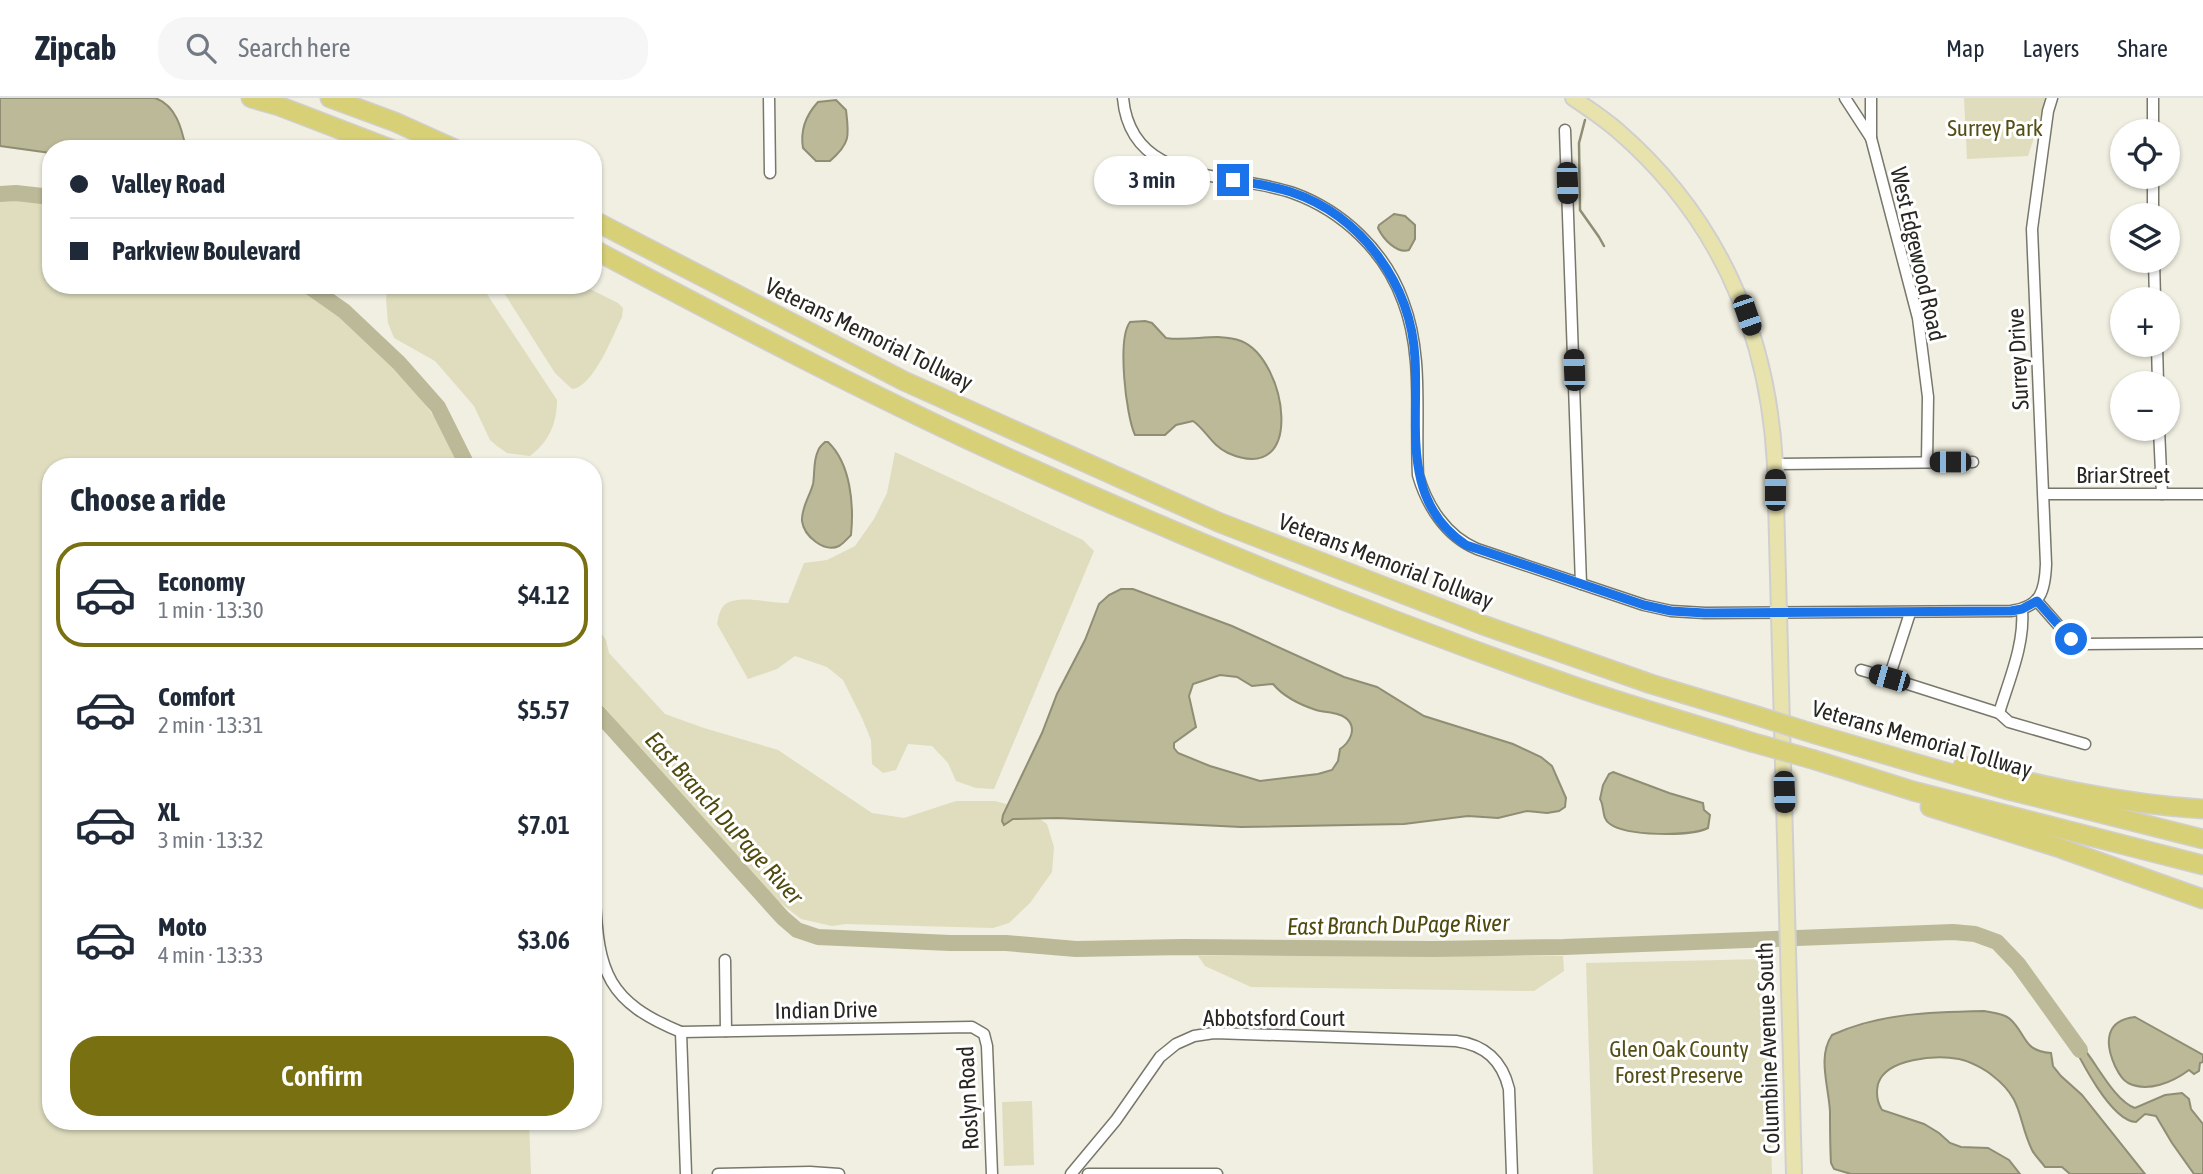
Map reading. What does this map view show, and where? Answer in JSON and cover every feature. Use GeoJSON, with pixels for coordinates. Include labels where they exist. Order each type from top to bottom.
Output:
{"type":"FeatureCollection","features":[{"type":"Feature","properties":{"kind":"highway"},"geometry":{"type":"LineString","coordinates":[[251,98],[368,140]]}},
{"type":"Feature","properties":{"kind":"highway"},"geometry":{"type":"LineString","coordinates":[[330,98],[435,140]]}},
{"type":"Feature","properties":{"kind":"highway","name":"Veterans Memorial Tollway"},"geometry":{"type":"LineString","coordinates":[[602,225],[904,381],[1218,522],[1483,625],[1651,684],[1820,736],[2004,789],[2203,839]]}},
{"type":"Feature","properties":{"kind":"highway"},"geometry":{"type":"LineString","coordinates":[[602,254],[892,403],[1128,512],[1365,608],[1578,687],[1751,742],[1913,791],[2203,865]]}},
{"type":"Feature","properties":{"kind":"highway"},"geometry":{"type":"LineString","coordinates":[[1820,736],[1847,736],[2101,798],[2151,806],[2203,809]]}},
{"type":"Feature","properties":{"kind":"highway"},"geometry":{"type":"LineString","coordinates":[[1851,771],[1868,782],[1926,806],[2060,848],[2203,899]]}},
{"type":"Feature","properties":{"kind":"main road","name":"Columbine Avenue South"},"geometry":{"type":"LineString","coordinates":[[1573,98],[1615,129],[1653,164],[1692,210],[1722,259],[1747,315],[1759,352],[1771,411],[1775,464],[1794,1174]]}},
{"type":"Feature","properties":{"kind":"street"},"geometry":{"type":"LineString","coordinates":[[769,98],[770,173]]}},
{"type":"Feature","properties":{"kind":"street"},"geometry":{"type":"LineString","coordinates":[[1123,98],[1128,121],[1135,136],[1156,158],[1184,170],[1292,192],[1319,205],[1357,231],[1389,272],[1403,300],[1415,357],[1418,475],[1432,509],[1448,529],[1466,545],[1644,605],[1671,611],[2011,611],[2037,601],[2066,635],[2082,644],[2203,643]]}},
{"type":"Feature","properties":{"kind":"street"},"geometry":{"type":"LineString","coordinates":[[1845,98],[1871,138]]}},
{"type":"Feature","properties":{"kind":"street","name":"West Edgewood Road"},"geometry":{"type":"LineString","coordinates":[[1871,98],[1871,138],[1918,318],[1928,397],[1927,462]]}},
{"type":"Feature","properties":{"kind":"street","name":"Surrey Drive"},"geometry":{"type":"LineString","coordinates":[[2037,601],[2046,582],[2032,222],[2052,98]]}},
{"type":"Feature","properties":{"kind":"street"},"geometry":{"type":"LineString","coordinates":[[2153,98],[2153,119]]}},
{"type":"Feature","properties":{"kind":"street"},"geometry":{"type":"LineString","coordinates":[[1565,130],[1581,584]]}},
{"type":"Feature","properties":{"kind":"street"},"geometry":{"type":"LineString","coordinates":[[2160,441],[2162,494]]}},
{"type":"Feature","properties":{"kind":"street"},"geometry":{"type":"LineString","coordinates":[[1775,464],[1973,462]]}},
{"type":"Feature","properties":{"kind":"street","name":"Briar Street"},"geometry":{"type":"LineString","coordinates":[[2044,494],[2203,494]]}},
{"type":"Feature","properties":{"kind":"street"},"geometry":{"type":"LineString","coordinates":[[1999,713],[2015,660],[2023,623],[2022,609]]}},
{"type":"Feature","properties":{"kind":"street"},"geometry":{"type":"LineString","coordinates":[[1889,678],[1910,612]]}},
{"type":"Feature","properties":{"kind":"street"},"geometry":{"type":"LineString","coordinates":[[1861,670],[1999,713],[2009,722],[2085,744]]}},
{"type":"Feature","properties":{"kind":"street"},"geometry":{"type":"LineString","coordinates":[[602,958],[612,983],[631,1005],[644,1015],[681,1032],[686,1174]]}},
{"type":"Feature","properties":{"kind":"street"},"geometry":{"type":"LineString","coordinates":[[725,961],[726,1031]]}},
{"type":"Feature","properties":{"kind":"street","name":"Indian Drive"},"geometry":{"type":"LineString","coordinates":[[681,1032],[972,1027]]}},
{"type":"Feature","properties":{"kind":"street","name":"Roslyn Road"},"geometry":{"type":"LineString","coordinates":[[972,1027],[984,1034],[988,1046],[992,1174]]}},
{"type":"Feature","properties":{"kind":"street","name":"Abbotsford Court"},"geometry":{"type":"LineString","coordinates":[[1071,1174],[1116,1120],[1160,1057],[1175,1044],[1194,1036],[1214,1034],[1456,1041],[1482,1047],[1495,1058],[1506,1078],[1512,1174]]}},
{"type":"Feature","properties":{"kind":"street"},"geometry":{"type":"LineString","coordinates":[[718,1174],[839,1174]]}},
{"type":"Feature","properties":{"kind":"street"},"geometry":{"type":"LineString","coordinates":[[1088,1174],[1217,1174]]}},
{"type":"Feature","properties":{"kind":"green space","name":"Surrey Park"},"geometry":{"type":"Polygon","coordinates":[[[1964,98],[2047,98],[2028,156],[1967,159],[1964,98]]]}},
{"type":"Feature","properties":{"kind":"green space"},"geometry":{"type":"Polygon","coordinates":[[[0,201],[42,201],[42,294],[311,294],[354,328],[410,384],[435,418],[455,458],[42,458],[42,1130],[529,1130],[531,1174],[0,1174],[0,201]]]}},
{"type":"Feature","properties":{"kind":"green space"},"geometry":{"type":"Polygon","coordinates":[[[387,294],[487,294],[557,400],[551,431],[537,451],[530,456],[507,453],[490,440],[474,406],[435,361],[394,338],[388,323],[387,294]]]}},
{"type":"Feature","properties":{"kind":"green space"},"geometry":{"type":"Polygon","coordinates":[[[505,294],[600,294],[618,303],[623,308],[622,317],[595,371],[587,380],[572,389],[555,373],[505,294]]]}},
{"type":"Feature","properties":{"kind":"green space"},"geometry":{"type":"Polygon","coordinates":[[[895,452],[1083,540],[1094,551],[994,789],[976,788],[956,781],[948,763],[932,746],[908,744],[896,770],[883,773],[872,764],[871,740],[843,680],[827,667],[795,656],[777,669],[748,679],[717,624],[719,614],[727,603],[753,600],[788,603],[804,563],[827,560],[855,546],[874,519],[887,493],[895,452]]]}},
{"type":"Feature","properties":{"kind":"green space"},"geometry":{"type":"Polygon","coordinates":[[[602,634],[609,653],[665,714],[778,750],[872,813],[904,818],[956,801],[995,801],[1025,809],[1047,824],[1054,847],[1052,872],[1030,903],[1009,923],[993,928],[846,924],[832,926],[801,919],[769,894],[602,704],[602,634]]]}},
{"type":"Feature","properties":{"kind":"green space"},"geometry":{"type":"Polygon","coordinates":[[[1198,956],[1563,956],[1564,971],[1534,991],[1251,987],[1205,966],[1198,956]]]}},
{"type":"Feature","properties":{"kind":"green space","name":"Glen Oak County Forest Preserve"},"geometry":{"type":"Polygon","coordinates":[[[1765,959],[1772,1174],[1593,1174],[1586,963],[1765,959]]]}},
{"type":"Feature","properties":{"kind":"green space"},"geometry":{"type":"Polygon","coordinates":[[[1032,1101],[1034,1165],[1004,1166],[1002,1102],[1032,1101]]]}},
{"type":"Feature","properties":{"kind":"shaded area"},"geometry":{"type":"Polygon","coordinates":[[[0,98],[155,98],[173,112],[184,140],[42,140],[42,152],[0,146],[0,98]]]}},
{"type":"Feature","properties":{"kind":"shaded area"},"geometry":{"type":"Polygon","coordinates":[[[836,100],[846,110],[847,138],[842,149],[830,161],[816,161],[803,148],[805,123],[818,102],[836,100]]]}},
{"type":"Feature","properties":{"kind":"shaded area"},"geometry":{"type":"Polygon","coordinates":[[[1394,214],[1405,216],[1415,225],[1415,239],[1409,250],[1400,250],[1391,245],[1378,228],[1394,214]]]}},
{"type":"Feature","properties":{"kind":"shaded area"},"geometry":{"type":"Polygon","coordinates":[[[1130,322],[1152,323],[1166,338],[1232,338],[1257,352],[1269,371],[1278,394],[1281,417],[1279,438],[1270,453],[1253,459],[1228,453],[1193,421],[1176,425],[1165,435],[1135,435],[1126,395],[1124,344],[1130,322]]]}},
{"type":"Feature","properties":{"kind":"shaded area"},"geometry":{"type":"Polygon","coordinates":[[[825,442],[836,451],[842,462],[852,511],[851,535],[841,545],[833,548],[816,542],[802,521],[813,484],[816,455],[825,442]]]}},
{"type":"Feature","properties":{"kind":"shaded area"},"geometry":{"type":"Polygon","coordinates":[[[1121,589],[1133,589],[1232,626],[1344,677],[1377,687],[1424,716],[1513,744],[1541,757],[1552,766],[1566,798],[1565,807],[1547,813],[1527,811],[1498,818],[1468,816],[1404,824],[1241,827],[1058,818],[1013,819],[1004,825],[1003,815],[1042,733],[1057,694],[1085,640],[1099,604],[1121,589]],[[1220,675],[1193,684],[1189,696],[1196,727],[1174,743],[1178,753],[1260,781],[1332,770],[1338,761],[1340,749],[1351,736],[1352,728],[1348,720],[1341,715],[1298,703],[1273,684],[1252,686],[1237,677],[1220,675]]]}},
{"type":"Feature","properties":{"kind":"shaded area"},"geometry":{"type":"Polygon","coordinates":[[[1613,772],[1703,803],[1704,810],[1710,815],[1708,828],[1687,833],[1658,834],[1630,831],[1610,824],[1605,819],[1600,799],[1603,785],[1613,772]]]}},
{"type":"Feature","properties":{"kind":"shaded area"},"geometry":{"type":"Polygon","coordinates":[[[1984,1011],[2007,1017],[2030,1045],[2042,1052],[2051,1053],[2053,1066],[2082,1095],[2145,1174],[2070,1174],[2062,1167],[2045,1167],[2032,1150],[2019,1110],[2003,1085],[1990,1073],[1972,1063],[1938,1058],[1913,1060],[1883,1075],[1877,1091],[1882,1110],[1924,1124],[1950,1143],[1961,1147],[1988,1148],[2009,1160],[2020,1174],[1851,1174],[1834,1169],[1831,1163],[1830,1112],[1825,1072],[1825,1053],[1832,1035],[1887,1018],[1926,1013],[1984,1011]]]}},
{"type":"Feature","properties":{"kind":"shaded area"},"geometry":{"type":"Polygon","coordinates":[[[2135,1017],[2203,1055],[2199,1071],[2194,1074],[2189,1070],[2176,1079],[2152,1086],[2136,1086],[2126,1081],[2115,1066],[2109,1041],[2113,1027],[2125,1019],[2135,1017]]]}},
{"type":"Feature","properties":{"kind":"shaded area"},"geometry":{"type":"Polygon","coordinates":[[[2067,1033],[2084,1049],[2114,1091],[2135,1108],[2165,1095],[2182,1093],[2189,1099],[2191,1109],[2203,1124],[2203,1174],[2194,1174],[2156,1116],[2145,1114],[2136,1122],[2126,1119],[2116,1111],[2096,1085],[2067,1033]]]}},
{"type":"Feature","properties":{"kind":"waterway"},"geometry":{"type":"LineString","coordinates":[[1585,120],[1579,143],[1580,210],[1604,246]]}},
{"type":"Feature","properties":{"kind":"waterway","name":"East Branch DuPage River"},"geometry":{"type":"LineString","coordinates":[[0,194],[42,196]]}},
{"type":"Feature","properties":{"kind":"waterway","name":"East Branch DuPage River"},"geometry":{"type":"LineString","coordinates":[[320,294],[344,311],[399,363],[438,407],[464,458]]}},
{"type":"Feature","properties":{"kind":"waterway","name":"East Branch DuPage River"},"geometry":{"type":"LineString","coordinates":[[602,717],[783,918],[797,930],[818,937],[1006,943],[1076,949],[1433,949],[1564,947],[1953,932],[1975,934],[1997,942],[2018,964],[2080,1050]]}},
{"type":"Feature","properties":{"kind":"route"},"geometry":{"type":"LineString","coordinates":[[1233,180],[1292,192],[1319,205],[1357,231],[1389,272],[1403,300],[1413,337],[1418,475],[1432,509],[1457,539],[1466,545],[1644,605],[1671,611],[2011,611],[2037,601],[2071,639]]}}]}
